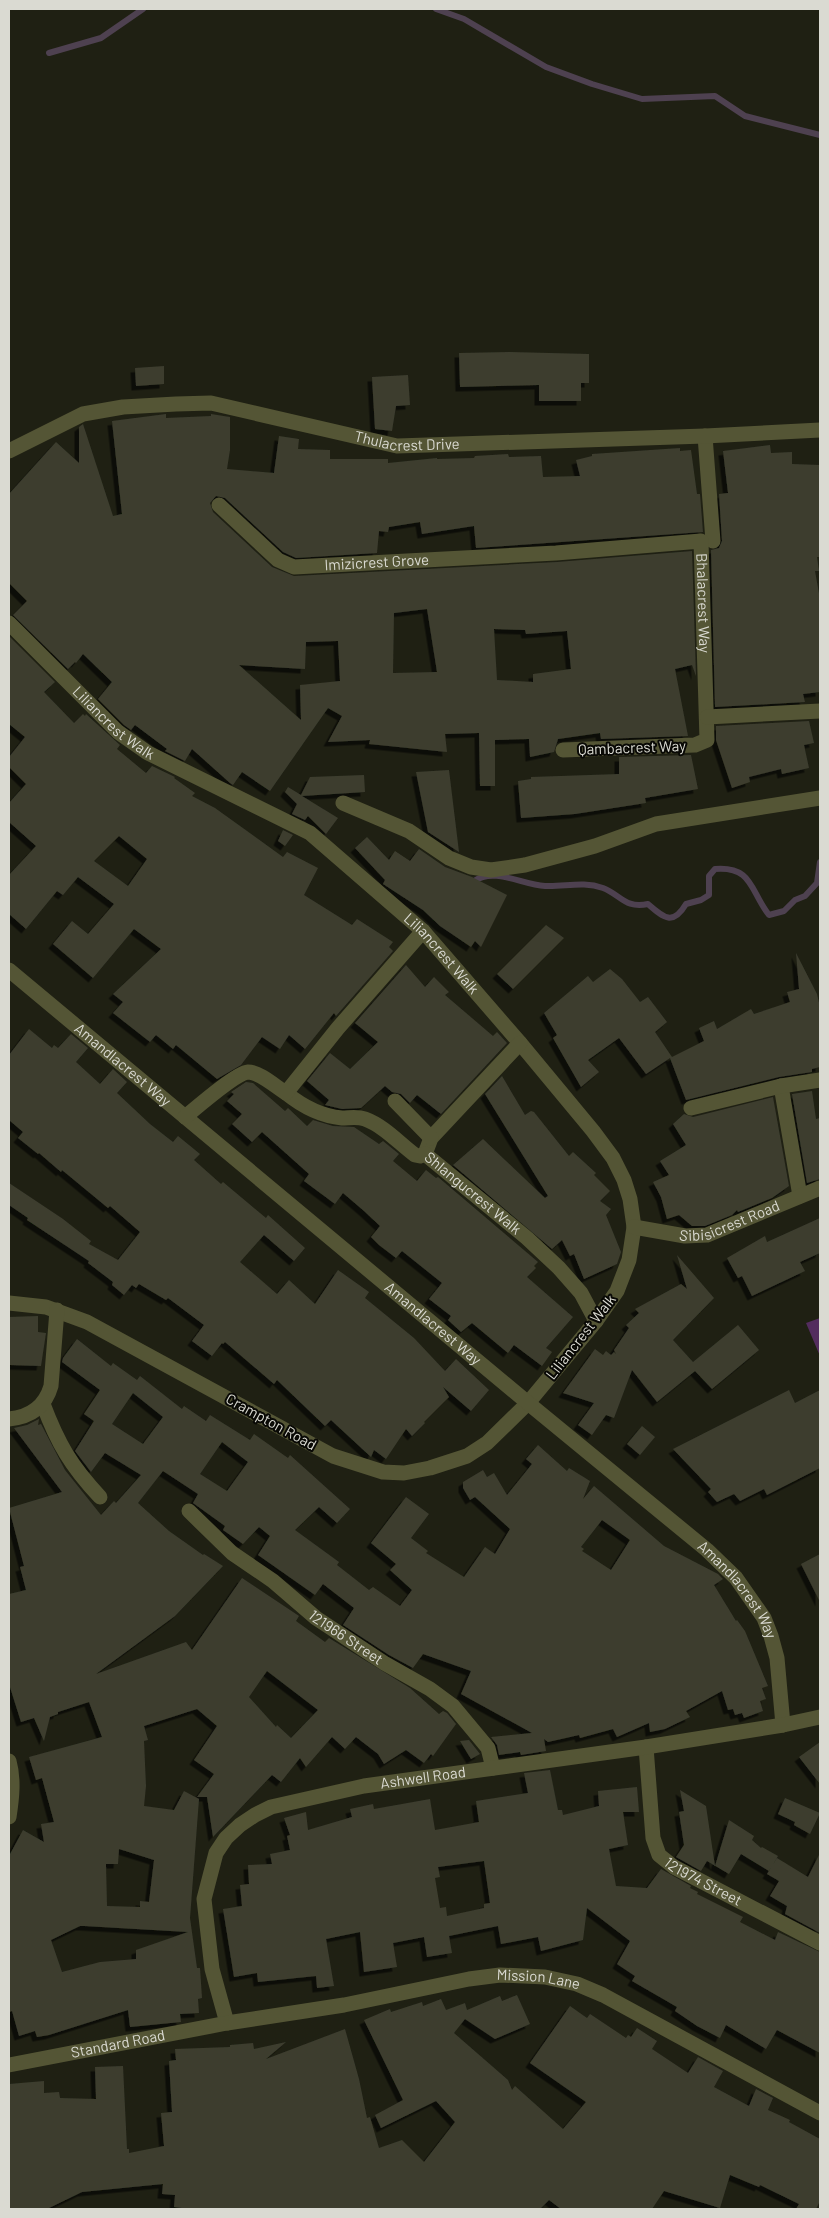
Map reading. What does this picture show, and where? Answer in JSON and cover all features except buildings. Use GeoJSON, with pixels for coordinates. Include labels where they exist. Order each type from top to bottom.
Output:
{"type":"FeatureCollection","features":[{"type":"Feature","properties":{"kind":"street","name":"Thulacrest Drive"},"geometry":{"type":"LineString","coordinates":[[9,451],[83,414],[124,407],[210,403],[397,446],[705,436],[820,430]]}},
{"type":"Feature","properties":{"kind":"street"},"geometry":{"type":"LineString","coordinates":[[705,436],[713,541]]}},
{"type":"Feature","properties":{"kind":"street","name":"Imizicrest Grove"},"geometry":{"type":"LineString","coordinates":[[219,505],[278,560],[294,567],[556,553]]}},
{"type":"Feature","properties":{"kind":"street","name":"Bhalacrest Way"},"geometry":{"type":"LineString","coordinates":[[556,553],[701,542],[707,717]]}},
{"type":"Feature","properties":{"kind":"street","name":"Liliancrest Walk"},"geometry":{"type":"LineString","coordinates":[[9,623],[118,732],[148,753],[310,833],[422,931],[520,1043],[613,1158],[624,1180],[630,1198],[634,1227],[632,1249],[624,1276],[617,1291],[596,1321],[528,1403]]}},
{"type":"Feature","properties":{"kind":"street"},"geometry":{"type":"LineString","coordinates":[[707,717],[820,711]]}},
{"type":"Feature","properties":{"kind":"street","name":"Qambacrest Way"},"geometry":{"type":"LineString","coordinates":[[563,750],[699,745],[707,740],[707,717]]}},
{"type":"Feature","properties":{"kind":"street"},"geometry":{"type":"LineString","coordinates":[[343,803],[409,831],[449,858],[471,867],[491,870],[524,865],[595,846],[656,824],[820,798]]}},
{"type":"Feature","properties":{"kind":"street"},"geometry":{"type":"LineString","coordinates":[[286,1093],[331,1036],[422,931]]}},
{"type":"Feature","properties":{"kind":"street","name":"Amandlacrest Way"},"geometry":{"type":"LineString","coordinates":[[9,970],[707,1550],[736,1578],[764,1618],[771,1636],[777,1658],[782,1725]]}},
{"type":"Feature","properties":{"kind":"street","name":"Shlangucrest Walk"},"geometry":{"type":"LineString","coordinates":[[520,1043],[431,1138],[425,1154],[527,1238],[559,1268],[581,1293],[596,1321]]}},
{"type":"Feature","properties":{"kind":"street"},"geometry":{"type":"LineString","coordinates":[[184,1117],[233,1080],[248,1072],[255,1074],[286,1093],[297,1103],[316,1112],[343,1118],[363,1118],[380,1126],[415,1155],[425,1154]]}},
{"type":"Feature","properties":{"kind":"street"},"geometry":{"type":"LineString","coordinates":[[691,1108],[781,1086],[820,1080]]}},
{"type":"Feature","properties":{"kind":"street"},"geometry":{"type":"LineString","coordinates":[[781,1086],[800,1196]]}},
{"type":"Feature","properties":{"kind":"street"},"geometry":{"type":"LineString","coordinates":[[395,1101],[431,1138]]}},
{"type":"Feature","properties":{"kind":"street","name":"Sibisicrest Road"},"geometry":{"type":"LineString","coordinates":[[634,1227],[685,1236],[708,1235],[820,1188]]}},
{"type":"Feature","properties":{"kind":"street","name":"Crampton Road"},"geometry":{"type":"LineString","coordinates":[[9,1303],[14,1302],[57,1310],[87,1322],[333,1456],[383,1472],[404,1473],[430,1468],[467,1456],[487,1443],[528,1403]]}},
{"type":"Feature","properties":{"kind":"street"},"geometry":{"type":"LineString","coordinates":[[9,1419],[37,1410],[43,1404],[51,1386],[57,1310]]}},
{"type":"Feature","properties":{"kind":"street"},"geometry":{"type":"LineString","coordinates":[[43,1404],[67,1457],[79,1475],[100,1497]]}},
{"type":"Feature","properties":{"kind":"street","name":"121966 Street"},"geometry":{"type":"LineString","coordinates":[[189,1512],[232,1553],[273,1581],[316,1618],[384,1663],[430,1689],[453,1706],[488,1748],[493,1768]]}},
{"type":"Feature","properties":{"kind":"street","name":"Ashwell Road"},"geometry":{"type":"LineString","coordinates":[[227,2023],[212,1969],[204,1899],[216,1853],[226,1838],[240,1825],[271,1807],[364,1786],[646,1747],[820,1717]]}},
{"type":"Feature","properties":{"kind":"street","name":"121974 Street"},"geometry":{"type":"LineString","coordinates":[[646,1747],[651,1828],[660,1854],[674,1867],[820,1943]]}},
{"type":"Feature","properties":{"kind":"street"},"geometry":{"type":"LineString","coordinates":[[9,1761],[12,1772],[9,1817]]}},
{"type":"Feature","properties":{"kind":"street","name":"Mission Lane"},"geometry":{"type":"LineString","coordinates":[[227,2023],[344,2005],[469,1979],[500,1975],[545,1977],[577,1984],[603,1995],[820,2113]]}},
{"type":"Feature","properties":{"kind":"street","name":"Standard Road"},"geometry":{"type":"LineString","coordinates":[[9,2065],[227,2023]]}},
{"type":"Feature","properties":{"kind":"shaded area"},"geometry":{"type":"Polygon","coordinates":[[[820,1318],[820,1356],[806,1323],[820,1318]]]}},
{"type":"Feature","properties":{"kind":"waterway"},"geometry":{"type":"LineString","coordinates":[[49,53],[101,38],[143,9]]}},
{"type":"Feature","properties":{"kind":"waterway"},"geometry":{"type":"LineString","coordinates":[[436,9],[464,19],[546,67],[592,84],[642,99],[715,96],[745,116],[820,135]]}},
{"type":"Feature","properties":{"kind":"waterway"},"geometry":{"type":"LineString","coordinates":[[474,885],[474,881],[482,877],[500,876],[545,886],[596,886],[609,891],[628,903],[634,905],[648,904],[664,916],[672,917],[677,915],[686,904],[701,900],[709,895],[709,876],[715,869],[727,869],[744,876],[769,915],[784,911],[795,900],[805,896],[817,883],[820,862]]}}]}
